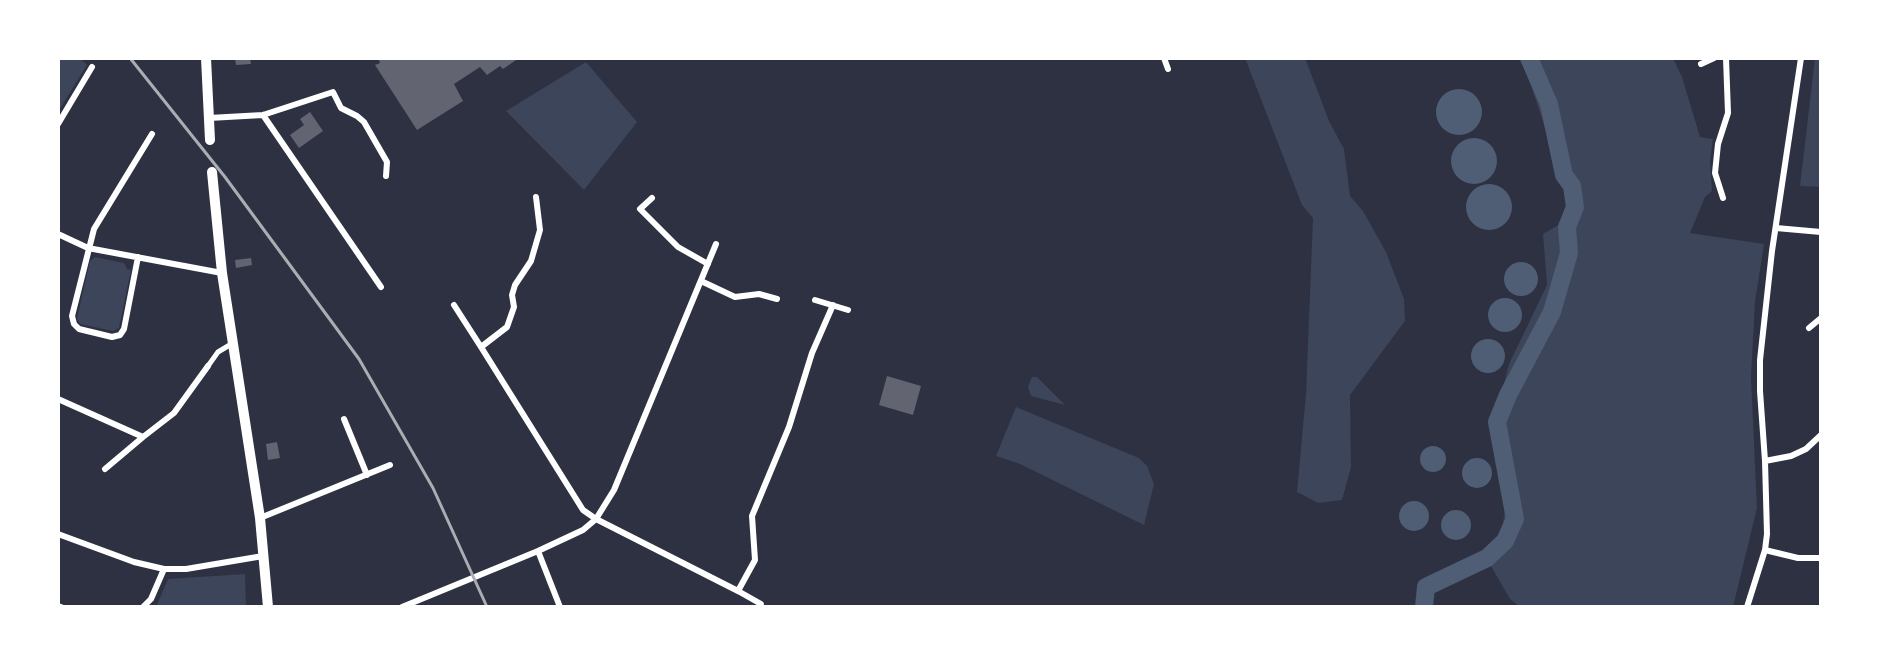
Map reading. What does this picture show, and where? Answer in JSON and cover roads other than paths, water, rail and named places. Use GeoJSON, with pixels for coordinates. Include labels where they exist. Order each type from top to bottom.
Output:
{"type":"FeatureCollection","features":[{"type":"Feature","properties":{"kind":"highway"},"geometry":{"type":"LineString","coordinates":[[206,58],[210,140]]}},
{"type":"Feature","properties":{"kind":"highway"},"geometry":{"type":"LineString","coordinates":[[212,172],[222,273],[260,518],[268,607]]}},
{"type":"Feature","properties":{"kind":"street"},"geometry":{"type":"LineString","coordinates":[[1164,58],[1168,69]]}},
{"type":"Feature","properties":{"kind":"street"},"geometry":{"type":"LineString","coordinates":[[1701,64],[1714,58]]}},
{"type":"Feature","properties":{"kind":"street"},"geometry":{"type":"LineString","coordinates":[[1723,198],[1715,173],[1718,144],[1728,113],[1726,58]]}},
{"type":"Feature","properties":{"kind":"street"},"geometry":{"type":"LineString","coordinates":[[1747,607],[1765,550],[1768,505],[1760,360],[1801,58],[1794,58]]}},
{"type":"Feature","properties":{"kind":"street"},"geometry":{"type":"LineString","coordinates":[[58,124],[92,67]]}},
{"type":"Feature","properties":{"kind":"street"},"geometry":{"type":"LineString","coordinates":[[209,118],[263,115],[333,92],[341,108],[364,122],[387,162],[386,176]]}},
{"type":"Feature","properties":{"kind":"street"},"geometry":{"type":"LineString","coordinates":[[263,115],[381,287]]}},
{"type":"Feature","properties":{"kind":"street"},"geometry":{"type":"LineString","coordinates":[[138,257],[124,329],[120,335],[112,337],[79,329],[72,316],[94,229],[152,134]]}},
{"type":"Feature","properties":{"kind":"street"},"geometry":{"type":"LineString","coordinates":[[1719,187],[1731,184]]}},
{"type":"Feature","properties":{"kind":"street"},"geometry":{"type":"LineString","coordinates":[[481,347],[507,327],[514,307],[512,295],[515,285],[531,261],[540,230],[536,197]]}},
{"type":"Feature","properties":{"kind":"street"},"geometry":{"type":"LineString","coordinates":[[652,198],[640,209],[678,247],[708,264]]}},
{"type":"Feature","properties":{"kind":"street"},"geometry":{"type":"LineString","coordinates":[[1776,228],[1821,232]]}},
{"type":"Feature","properties":{"kind":"street"},"geometry":{"type":"LineString","coordinates":[[58,234],[88,248],[222,273]]}},
{"type":"Feature","properties":{"kind":"street"},"geometry":{"type":"LineString","coordinates":[[405,607],[496,566],[538,551],[583,530],[596,519],[614,490],[716,244]]}},
{"type":"Feature","properties":{"kind":"street"},"geometry":{"type":"LineString","coordinates":[[701,281],[735,297],[759,294],[777,299]]}},
{"type":"Feature","properties":{"kind":"street"},"geometry":{"type":"LineString","coordinates":[[815,300],[848,310]]}},
{"type":"Feature","properties":{"kind":"street"},"geometry":{"type":"LineString","coordinates":[[454,305],[583,510],[738,591],[760,606]]}},
{"type":"Feature","properties":{"kind":"street"},"geometry":{"type":"LineString","coordinates":[[738,591],[755,560],[752,516],[789,427],[812,353],[833,305]]}},
{"type":"Feature","properties":{"kind":"street"},"geometry":{"type":"LineString","coordinates":[[1809,328],[1821,318]]}},
{"type":"Feature","properties":{"kind":"street"},"geometry":{"type":"LineString","coordinates":[[105,469],[174,413],[218,352],[234,342]]}},
{"type":"Feature","properties":{"kind":"street"},"geometry":{"type":"LineString","coordinates":[[58,399],[143,437]]}},
{"type":"Feature","properties":{"kind":"street"},"geometry":{"type":"LineString","coordinates":[[344,419],[367,475]]}},
{"type":"Feature","properties":{"kind":"street"},"geometry":{"type":"LineString","coordinates":[[1765,461],[1791,456],[1806,449],[1821,435]]}},
{"type":"Feature","properties":{"kind":"street"},"geometry":{"type":"LineString","coordinates":[[260,518],[390,465]]}},
{"type":"Feature","properties":{"kind":"street"},"geometry":{"type":"LineString","coordinates":[[58,534],[134,562],[164,569],[186,569],[263,556]]}},
{"type":"Feature","properties":{"kind":"street"},"geometry":{"type":"LineString","coordinates":[[1765,550],[1798,558],[1821,558]]}},
{"type":"Feature","properties":{"kind":"street"},"geometry":{"type":"LineString","coordinates":[[538,551],[560,607]]}},
{"type":"Feature","properties":{"kind":"street"},"geometry":{"type":"LineString","coordinates":[[143,607],[151,599],[164,569]]}},
{"type":"Feature","properties":{"kind":"waterway"},"geometry":{"type":"LineString","coordinates":[[1424,607],[1426,587],[1487,558],[1505,541],[1515,519],[1497,422],[1552,312],[1569,253],[1567,227],[1575,207],[1572,186],[1564,175],[1549,104],[1529,58]]}},
{"type":"Feature","properties":{"kind":"railway"},"geometry":{"type":"LineString","coordinates":[[130,58],[225,177],[359,359],[433,488],[487,607]]}}]}
